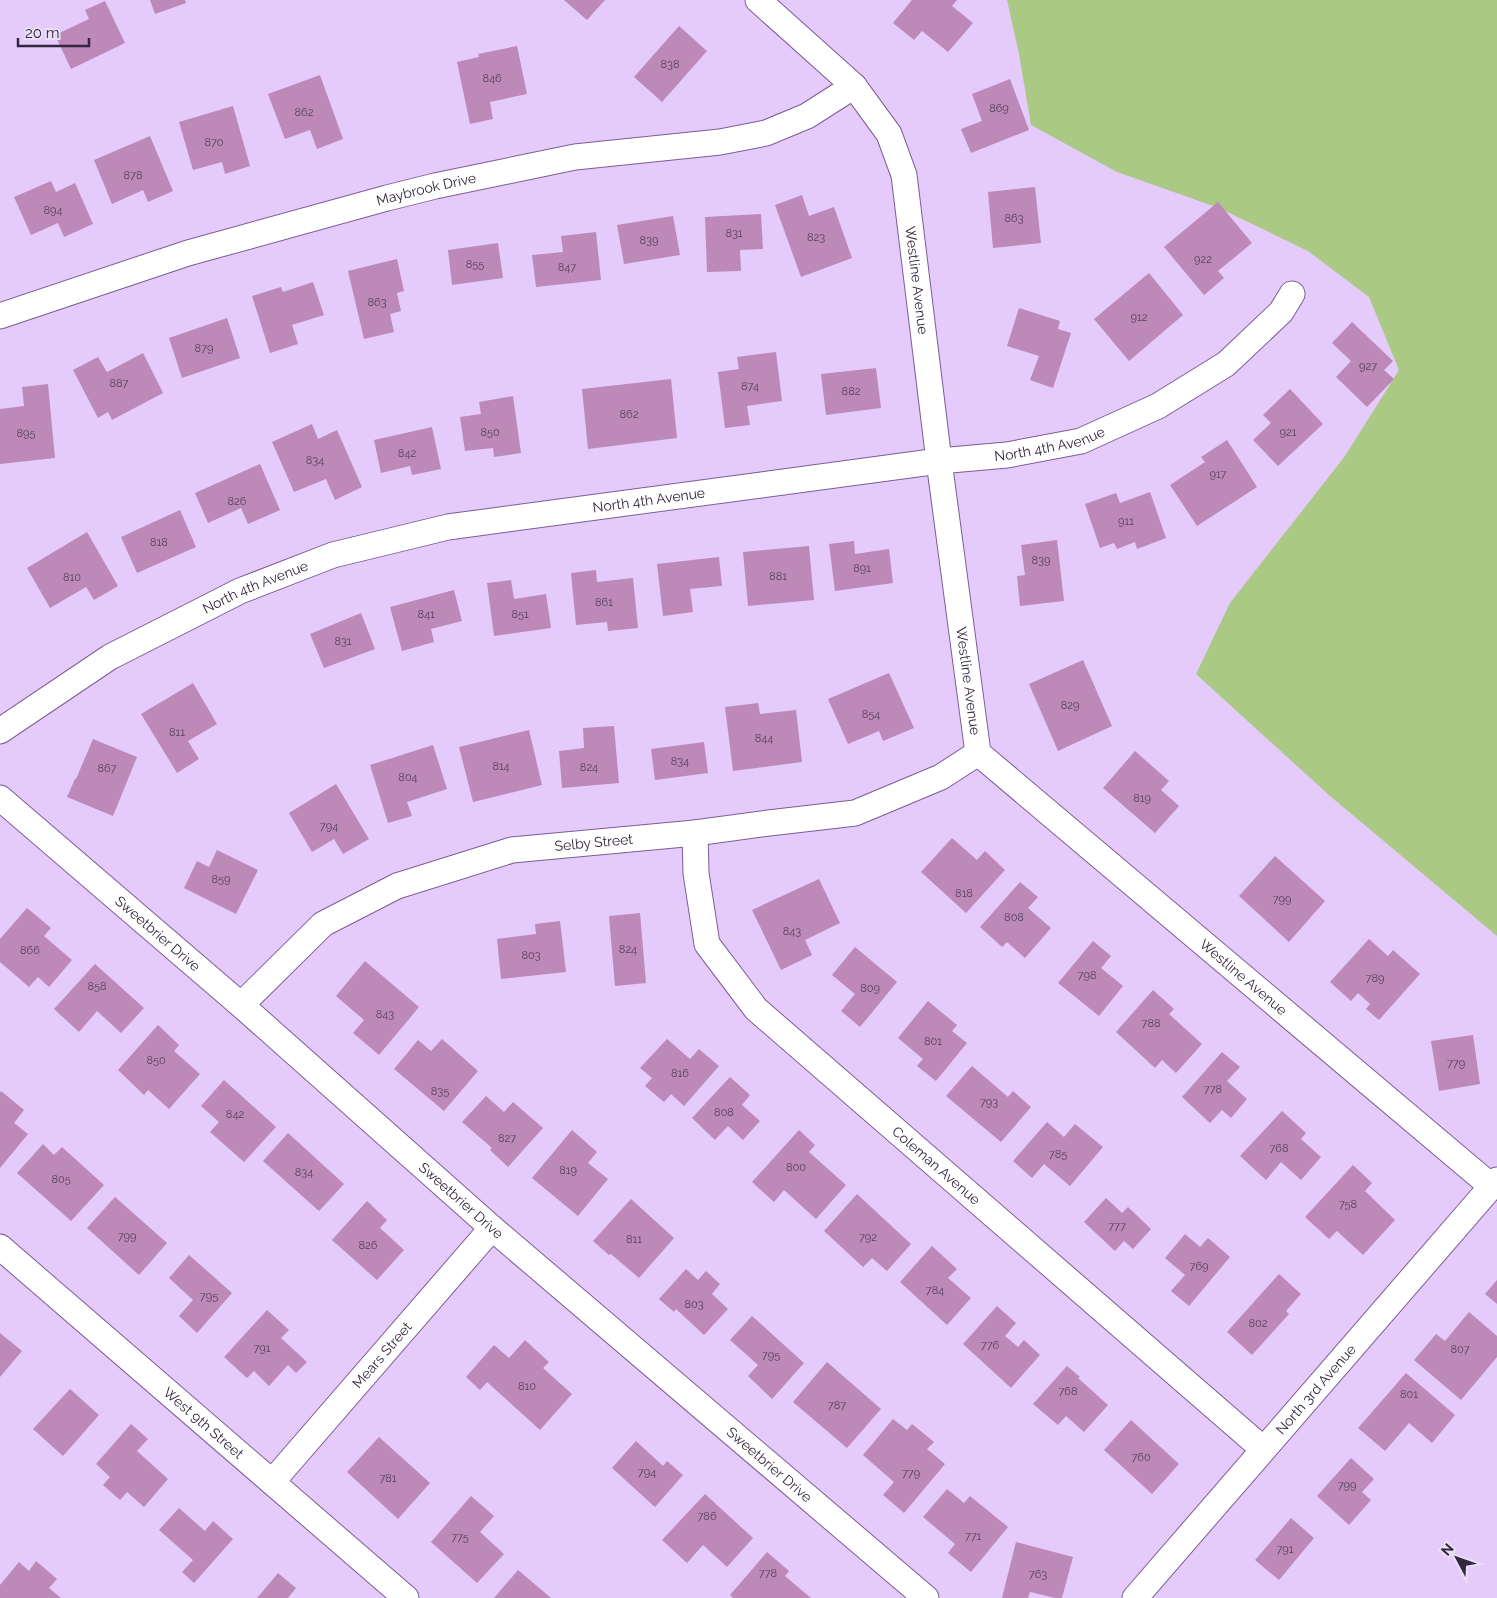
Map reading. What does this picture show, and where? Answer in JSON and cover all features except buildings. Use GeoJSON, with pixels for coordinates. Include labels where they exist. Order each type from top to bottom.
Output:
{"type":"FeatureCollection","features":[{"type":"Feature","properties":{"kind":"street","name":"Westline Avenue"},"geometry":{"type":"LineString","coordinates":[[758,0],[854,86],[889,134],[904,175],[939,461],[978,753],[1494,1183]]}},
{"type":"Feature","properties":{"kind":"street","name":"Maybrook Drive"},"geometry":{"type":"LineString","coordinates":[[0,316],[188,253],[435,186],[575,157],[720,142],[766,133],[807,116],[854,86]]}},
{"type":"Feature","properties":{"kind":"street","name":"North 4th Avenue"},"geometry":{"type":"LineString","coordinates":[[0,731],[110,657],[240,591],[333,555],[448,527],[939,461],[1007,455],[1080,441],[1158,406],[1226,364],[1281,312],[1292,294]]}},
{"type":"Feature","properties":{"kind":"street","name":"Selby Street"},"geometry":{"type":"LineString","coordinates":[[241,1005],[324,924],[397,886],[512,850],[696,833],[855,813],[941,777],[978,753]]}},
{"type":"Feature","properties":{"kind":"street","name":"Sweetbrier Drive"},"geometry":{"type":"LineString","coordinates":[[0,798],[241,1005],[492,1228],[926,1598]]}},
{"type":"Feature","properties":{"kind":"street","name":"Coleman Avenue"},"geometry":{"type":"LineString","coordinates":[[696,833],[696,873],[707,944],[756,1009],[1263,1449]]}},
{"type":"Feature","properties":{"kind":"street","name":"North 3rd Avenue"},"geometry":{"type":"LineString","coordinates":[[1135,1598],[1494,1183]]}},
{"type":"Feature","properties":{"kind":"street","name":"Mears Street"},"geometry":{"type":"LineString","coordinates":[[272,1482],[492,1228]]}},
{"type":"Feature","properties":{"kind":"street","name":"West 9th Street"},"geometry":{"type":"LineString","coordinates":[[0,1248],[406,1598]]}},
{"type":"Feature","properties":{"kind":"green space"},"geometry":{"type":"Polygon","coordinates":[[[1007,0],[1497,0],[1497,936],[1330,796],[1196,674],[1230,603],[1345,456],[1399,370],[1369,297],[1308,251],[1219,208],[1117,172],[1031,125],[1019,54],[1007,0]]]}}]}
